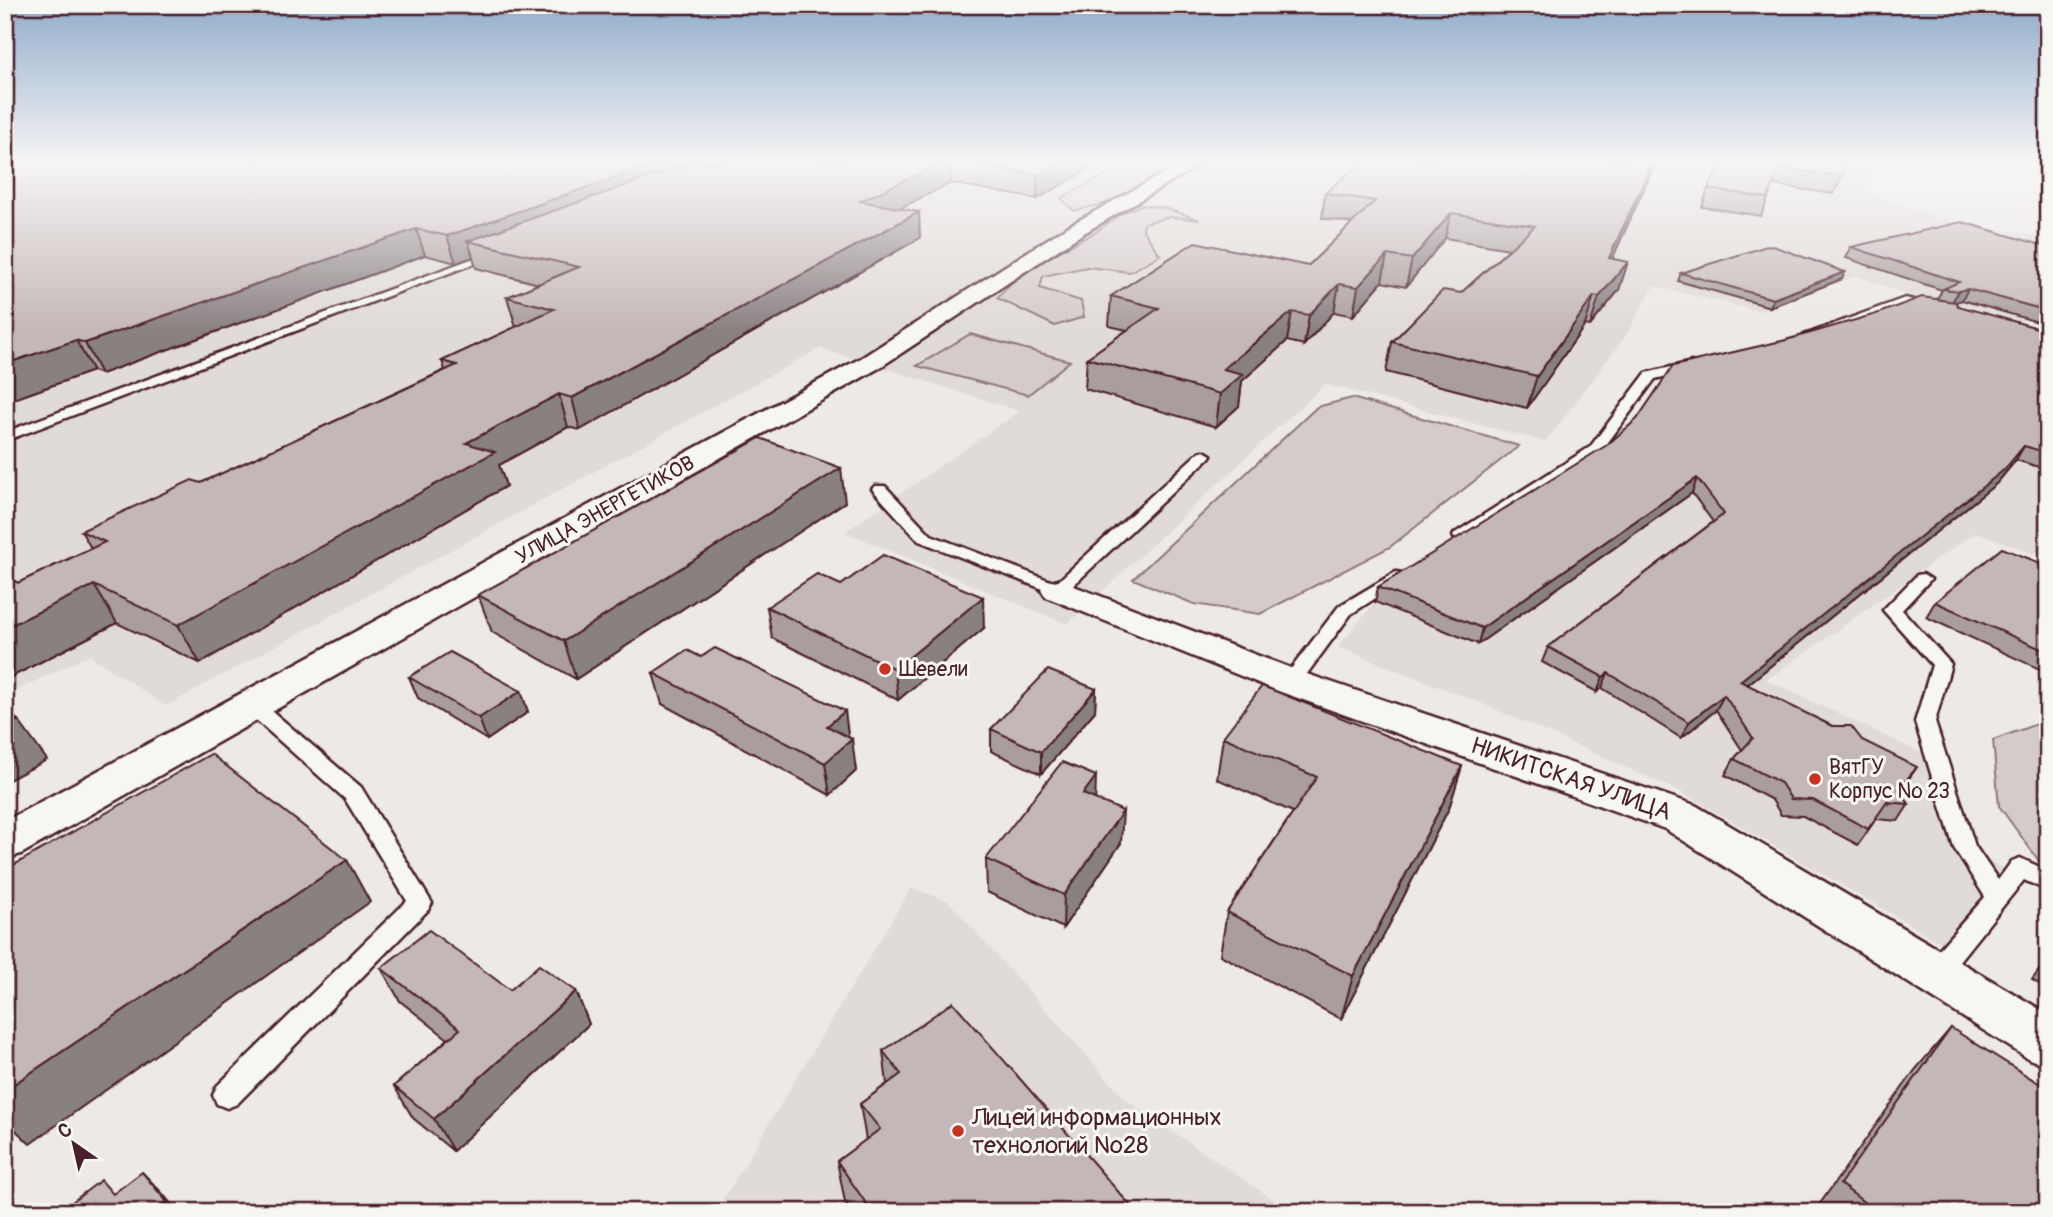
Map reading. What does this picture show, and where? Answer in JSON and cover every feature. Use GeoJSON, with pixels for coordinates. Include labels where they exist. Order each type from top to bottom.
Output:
{"type":"FeatureCollection","features":[{"type":"Feature","properties":{"kind":"street","name":"УЛИЦА ЭНЕРГЕТИКОВ"},"geometry":{"type":"LineString","coordinates":[[5,842],[870,363],[1095,219]]}},
{"type":"Feature","properties":{"kind":"street","name":"НИКИТСКАЯ УЛИЦА"},"geometry":{"type":"LineString","coordinates":[[1058,590],[1291,682],[1680,817],[2048,1042]]}},
{"type":"Feature","properties":{"kind":"lane"},"geometry":{"type":"LineString","coordinates":[[5,437],[507,250]]}},
{"type":"Feature","properties":{"kind":"lane"},"geometry":{"type":"LineString","coordinates":[[1789,342],[1905,301],[1950,309]]}},
{"type":"Feature","properties":{"kind":"lane"},"geometry":{"type":"LineString","coordinates":[[1447,544],[1595,450],[1651,376],[1701,364]]}},
{"type":"Feature","properties":{"kind":"lane"},"geometry":{"type":"LineString","coordinates":[[880,489],[925,538],[1058,590],[1205,455]]}},
{"type":"Feature","properties":{"kind":"lane"},"geometry":{"type":"LineString","coordinates":[[1291,682],[1345,610],[1413,566]]}},
{"type":"Feature","properties":{"kind":"lane"},"geometry":{"type":"LineString","coordinates":[[1923,579],[1892,610],[1942,664],[1925,722],[1965,848],[1998,898]]}},
{"type":"Feature","properties":{"kind":"lane"},"geometry":{"type":"LineString","coordinates":[[227,1095],[420,902],[353,793],[253,705]]}},
{"type":"Feature","properties":{"kind":"lane"},"geometry":{"type":"LineString","coordinates":[[1934,973],[1998,898],[2020,867],[2048,882]]}},
{"type":"Feature","properties":{"kind":"shaded area"},"geometry":{"type":"Polygon","coordinates":[[[5,219],[1945,219],[2048,239],[2048,303],[2019,322],[1968,306],[1910,296],[1857,276],[1759,311],[1654,286],[1624,338],[1545,442],[1325,384],[1067,624],[845,532],[1020,411],[820,348],[166,706],[89,655],[5,696],[5,219]]]}},
{"type":"Feature","properties":{"kind":"shaded area"},"geometry":{"type":"Polygon","coordinates":[[[1114,219],[1162,219],[1144,223],[1143,230],[1160,255],[1130,272],[1087,267],[1043,276],[1040,288],[1081,301],[1084,317],[1055,326],[997,298],[1023,271],[1096,232],[1114,219]]]}},
{"type":"Feature","properties":{"kind":"shaded area"},"geometry":{"type":"Polygon","coordinates":[[[970,334],[1070,361],[1028,395],[917,366],[970,334]]]}},
{"type":"Feature","properties":{"kind":"shaded area"},"geometry":{"type":"Polygon","coordinates":[[[2048,340],[2048,543],[2034,554],[1976,532],[1766,680],[1937,760],[1965,848],[2015,875],[1954,950],[1683,793],[1488,706],[1338,647],[1375,602],[1602,459],[2048,340]]]}},
{"type":"Feature","properties":{"kind":"shaded area"},"geometry":{"type":"Polygon","coordinates":[[[1352,398],[1519,446],[1390,547],[1260,614],[1194,604],[1133,579],[1317,407],[1352,398]]]}},
{"type":"Feature","properties":{"kind":"shaded area"},"geometry":{"type":"Polygon","coordinates":[[[2048,720],[2048,865],[2039,861],[1999,806],[1993,740],[2048,720]]]}},
{"type":"Feature","properties":{"kind":"shaded area"},"geometry":{"type":"Polygon","coordinates":[[[911,888],[948,901],[1126,1100],[1292,1212],[716,1212],[911,888]]]}},
{"type":"Feature","properties":{"kind":"building"},"geometry":{"type":"Polygon","coordinates":[[[5,219],[497,219],[447,236],[416,229],[85,343],[76,340],[5,364],[5,219]]]}},
{"type":"Feature","properties":{"kind":"building"},"geometry":{"type":"Polygon","coordinates":[[[532,219],[906,219],[572,398],[559,394],[466,443],[495,452],[178,625],[94,585],[5,628],[5,576],[18,583],[105,542],[81,531],[192,480],[201,483],[457,365],[442,361],[554,309],[507,297],[579,267],[468,241],[532,219]]]}},
{"type":"Feature","properties":{"kind":"building"},"geometry":{"type":"Polygon","coordinates":[[[1357,219],[1446,219],[1412,259],[1387,255],[1358,287],[1339,284],[1309,315],[1292,312],[1223,369],[1243,374],[1220,394],[1087,358],[1159,308],[1111,296],[1195,242],[1308,266],[1357,219]]]}},
{"type":"Feature","properties":{"kind":"building"},"geometry":{"type":"Polygon","coordinates":[[[1488,219],[1627,219],[1609,258],[1628,262],[1599,297],[1594,296],[1537,376],[1392,342],[1443,290],[1461,293],[1535,226],[1488,219]]]}},
{"type":"Feature","properties":{"kind":"building"},"geometry":{"type":"Polygon","coordinates":[[[1962,222],[2048,247],[2048,311],[1968,289],[1943,289],[1959,282],[1851,247],[1962,222]]]}},
{"type":"Feature","properties":{"kind":"building"},"geometry":{"type":"Polygon","coordinates":[[[1770,245],[1845,272],[1773,299],[1681,273],[1770,245]]]}},
{"type":"Feature","properties":{"kind":"building"},"geometry":{"type":"Polygon","coordinates":[[[1922,297],[1955,302],[1958,306],[2048,331],[2048,453],[2024,446],[2005,469],[1740,681],[1832,726],[1851,726],[1862,740],[1917,767],[1899,789],[1909,804],[1887,802],[1868,829],[1813,800],[1791,799],[1781,783],[1734,759],[1753,738],[1724,695],[1689,722],[1608,673],[1603,677],[1548,647],[1724,514],[1697,478],[1482,628],[1378,587],[1607,445],[1637,419],[1673,366],[1786,340],[1876,314],[1922,297]]]}},
{"type":"Feature","properties":{"kind":"building"},"geometry":{"type":"Polygon","coordinates":[[[760,438],[841,468],[564,641],[478,595],[760,438]]]}},
{"type":"Feature","properties":{"kind":"building"},"geometry":{"type":"Polygon","coordinates":[[[2002,548],[2048,566],[2048,652],[1935,602],[2002,548]]]}},
{"type":"Feature","properties":{"kind":"building"},"geometry":{"type":"Polygon","coordinates":[[[883,555],[983,597],[895,669],[767,607],[817,574],[841,585],[883,555]]]}},
{"type":"Feature","properties":{"kind":"building"},"geometry":{"type":"Polygon","coordinates":[[[715,648],[845,711],[827,726],[852,739],[825,763],[653,673],[687,650],[701,657],[715,648]]]}},
{"type":"Feature","properties":{"kind":"building"},"geometry":{"type":"Polygon","coordinates":[[[450,652],[521,691],[479,718],[409,677],[450,652]]]}},
{"type":"Feature","properties":{"kind":"building"},"geometry":{"type":"Polygon","coordinates":[[[1048,670],[1096,689],[1041,752],[991,729],[1048,670]]]}},
{"type":"Feature","properties":{"kind":"building"},"geometry":{"type":"Polygon","coordinates":[[[1262,686],[1462,766],[1353,976],[1227,912],[1317,777],[1223,737],[1262,686]]]}},
{"type":"Feature","properties":{"kind":"building"},"geometry":{"type":"Polygon","coordinates":[[[5,710],[18,720],[5,727],[5,710]]]}},
{"type":"Feature","properties":{"kind":"building"},"geometry":{"type":"Polygon","coordinates":[[[211,754],[347,860],[5,1090],[5,870],[211,754]]]}},
{"type":"Feature","properties":{"kind":"building"},"geometry":{"type":"Polygon","coordinates":[[[1062,762],[1096,776],[1083,794],[1123,811],[1064,895],[986,859],[1062,762]]]}},
{"type":"Feature","properties":{"kind":"building"},"geometry":{"type":"Polygon","coordinates":[[[429,930],[510,990],[539,965],[576,991],[434,1119],[394,1086],[460,1029],[381,968],[429,930]]]}},
{"type":"Feature","properties":{"kind":"building","name":"Лицей информационных технологий №28"},"geometry":{"type":"Polygon","coordinates":[[[953,1002],[1136,1212],[872,1212],[837,1161],[880,1129],[860,1104],[901,1074],[883,1051],[953,1002]]]}},
{"type":"Feature","properties":{"kind":"building"},"geometry":{"type":"Polygon","coordinates":[[[1951,1028],[2048,1089],[2048,1212],[1877,1212],[1840,1184],[1951,1028]]]}},
{"type":"Feature","properties":{"kind":"building"},"geometry":{"type":"Polygon","coordinates":[[[142,1172],[167,1202],[154,1212],[59,1212],[101,1180],[113,1194],[142,1172]]]}},
{"type":"Feature","properties":{"kind":"place","name":"Шевели"},"geometry":{"type":"Point","coordinates":[885,669]}},
{"type":"Feature","properties":{"kind":"place","name":"ВятГУ Корпус № 23"},"geometry":{"type":"Point","coordinates":[1815,779]}},
{"type":"Feature","properties":{"kind":"place","name":"Лицей информационных технологий №28"},"geometry":{"type":"Point","coordinates":[958,1131]}}]}
